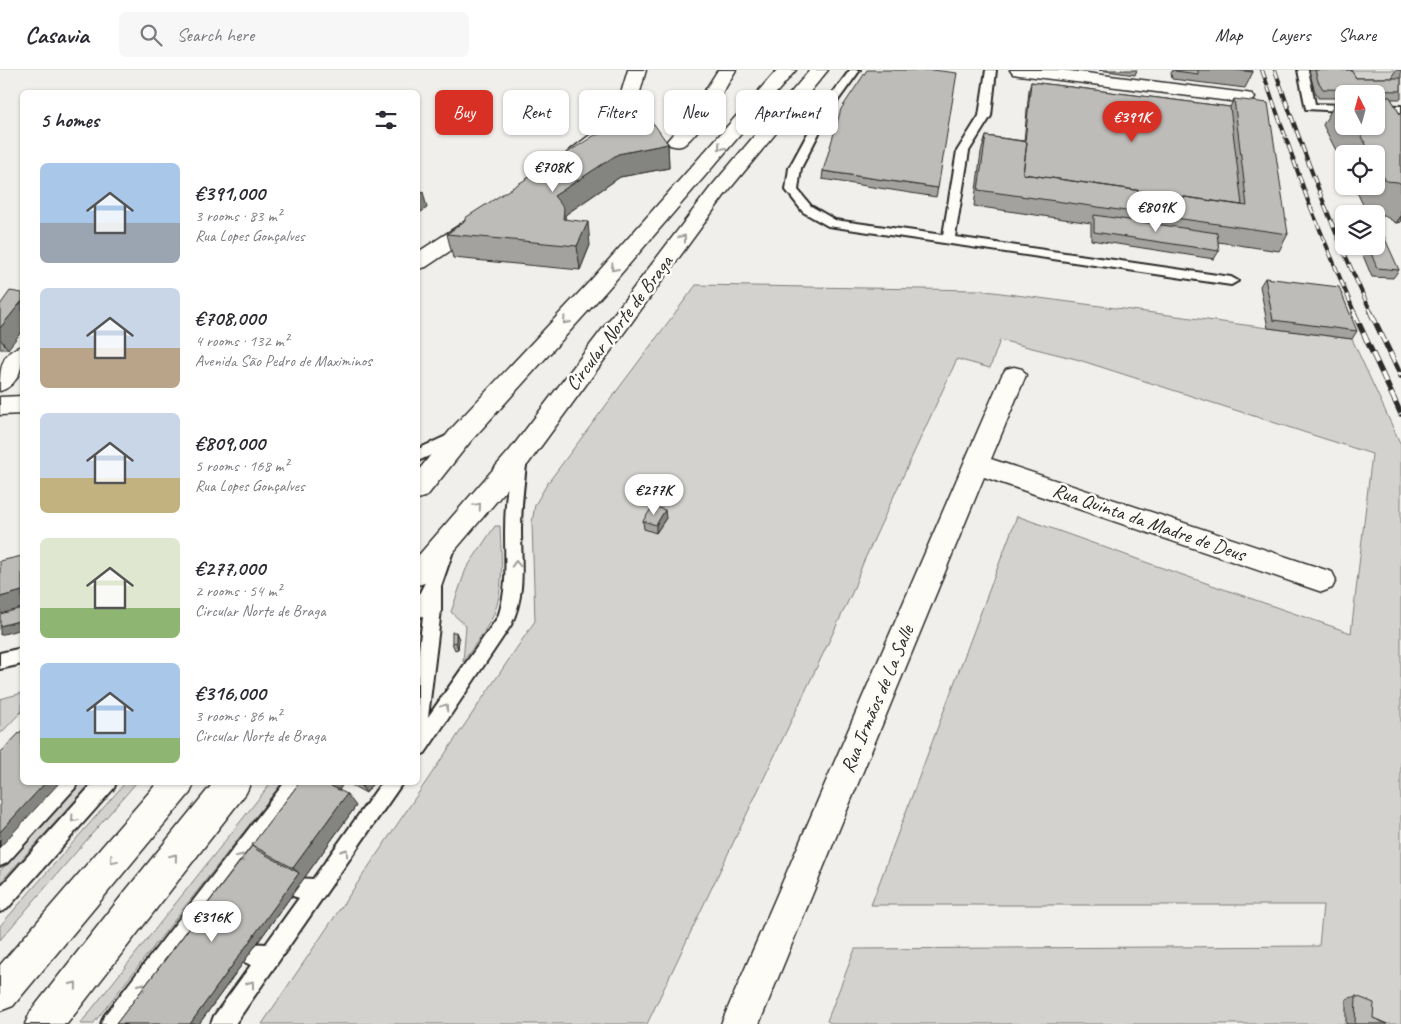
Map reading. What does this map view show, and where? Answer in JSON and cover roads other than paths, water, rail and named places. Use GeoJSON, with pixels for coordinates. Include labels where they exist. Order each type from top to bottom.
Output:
{"type":"FeatureCollection","features":[{"type":"Feature","properties":{"kind":"main road"},"geometry":{"type":"LineString","coordinates":[[558,168],[606,133],[628,100],[637,70]]}},
{"type":"Feature","properties":{"kind":"main road"},"geometry":{"type":"LineString","coordinates":[[677,141],[697,117],[727,70]]}},
{"type":"Feature","properties":{"kind":"main road","name":"Circular Norte de Braga"},"geometry":{"type":"LineString","coordinates":[[420,487],[461,435],[599,285],[788,70]]}},
{"type":"Feature","properties":{"kind":"main road","name":"Circular Norte de Braga"},"geometry":{"type":"LineString","coordinates":[[425,580],[446,543],[519,457],[717,192],[819,70]]}},
{"type":"Feature","properties":{"kind":"main road"},"geometry":{"type":"LineString","coordinates":[[1019,70],[1246,98]]}},
{"type":"Feature","properties":{"kind":"main road"},"geometry":{"type":"LineString","coordinates":[[420,261],[498,209]]}},
{"type":"Feature","properties":{"kind":"main road"},"geometry":{"type":"LineString","coordinates":[[0,382],[20,357]]}},
{"type":"Feature","properties":{"kind":"main road","name":"Rua Irmãos de La Salle"},"geometry":{"type":"LineString","coordinates":[[740,1024],[1014,375]]}},
{"type":"Feature","properties":{"kind":"main road"},"geometry":{"type":"LineString","coordinates":[[0,406],[20,405]]}},
{"type":"Feature","properties":{"kind":"main road","name":"Rua Quinta da Madre de Deus"},"geometry":{"type":"LineString","coordinates":[[976,464],[1322,580]]}},
{"type":"Feature","properties":{"kind":"main road"},"geometry":{"type":"LineString","coordinates":[[0,993],[176,785]]}},
{"type":"Feature","properties":{"kind":"main road"},"geometry":{"type":"LineString","coordinates":[[44,1024],[232,785]]}},
{"type":"Feature","properties":{"kind":"lane"},"geometry":{"type":"LineString","coordinates":[[856,70],[826,109],[795,168],[792,190],[807,210],[832,223],[1231,281]]}},
{"type":"Feature","properties":{"kind":"lane"},"geometry":{"type":"LineString","coordinates":[[948,240],[964,151],[985,116],[991,70]]}},
{"type":"Feature","properties":{"kind":"lane"},"geometry":{"type":"LineString","coordinates":[[1303,70],[1310,107],[1335,108]]}},
{"type":"Feature","properties":{"kind":"lane"},"geometry":{"type":"LineString","coordinates":[[1385,108],[1401,109]]}},
{"type":"Feature","properties":{"kind":"lane"},"geometry":{"type":"LineString","coordinates":[[420,455],[461,435]]}},
{"type":"Feature","properties":{"kind":"lane"},"geometry":{"type":"LineString","coordinates":[[420,744],[504,620],[513,600],[517,569],[513,532],[514,500],[519,457]]}},
{"type":"Feature","properties":{"kind":"lane"},"geometry":{"type":"LineString","coordinates":[[420,601],[425,580]]}},
{"type":"Feature","properties":{"kind":"lane"},"geometry":{"type":"LineString","coordinates":[[420,709],[432,610],[425,580]]}},
{"type":"Feature","properties":{"kind":"lane"},"geometry":{"type":"LineString","coordinates":[[0,661],[20,656]]}},
{"type":"Feature","properties":{"kind":"lane"},"geometry":{"type":"LineString","coordinates":[[0,856],[25,824],[65,785]]}},
{"type":"Feature","properties":{"kind":"lane"},"geometry":{"type":"LineString","coordinates":[[0,902],[104,785]]}},
{"type":"Feature","properties":{"kind":"lane"},"geometry":{"type":"LineString","coordinates":[[119,1021],[228,883],[295,785]]}},
{"type":"Feature","properties":{"kind":"lane"},"geometry":{"type":"LineString","coordinates":[[222,1024],[391,785]]}},
{"type":"Feature","properties":{"kind":"lane"},"geometry":{"type":"LineString","coordinates":[[297,888],[318,889]]}},
{"type":"Feature","properties":{"kind":"lane"},"geometry":{"type":"LineString","coordinates":[[249,954],[271,956]]}},
{"type":"Feature","properties":{"kind":"railway"},"geometry":{"type":"LineString","coordinates":[[1262,70],[1308,201],[1355,314]]}},
{"type":"Feature","properties":{"kind":"railway"},"geometry":{"type":"LineString","coordinates":[[1275,70],[1320,194],[1372,314]]}},
{"type":"Feature","properties":{"kind":"railway"},"geometry":{"type":"LineString","coordinates":[[1354,313],[1401,414]]}},
{"type":"Feature","properties":{"kind":"railway"},"geometry":{"type":"LineString","coordinates":[[1371,313],[1401,376]]}}]}
